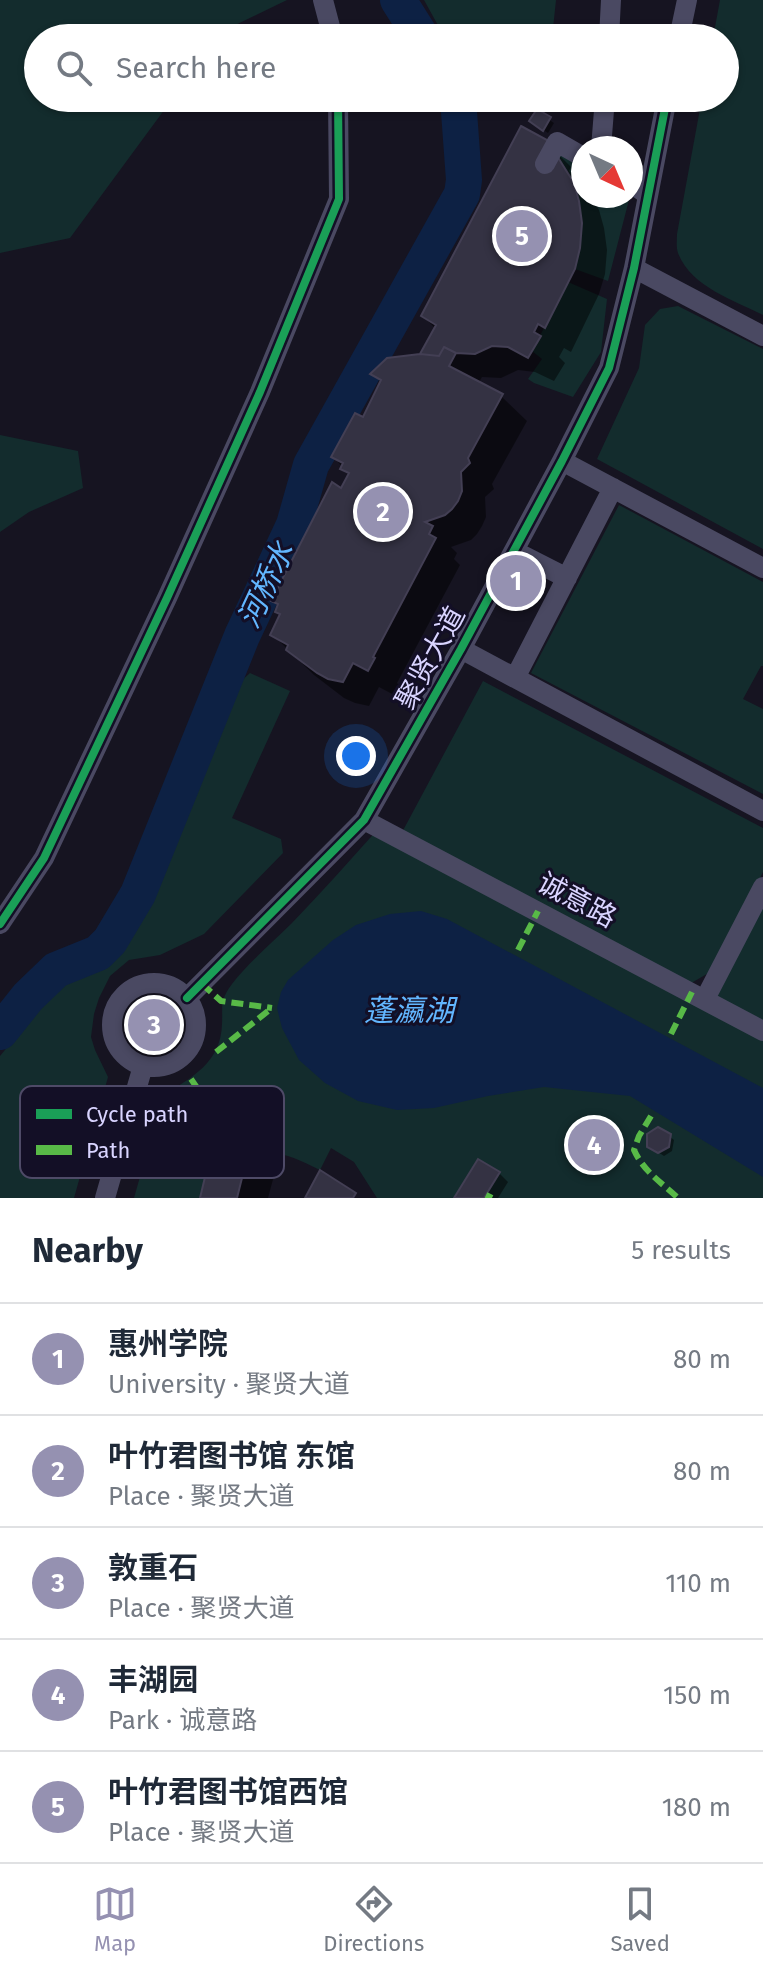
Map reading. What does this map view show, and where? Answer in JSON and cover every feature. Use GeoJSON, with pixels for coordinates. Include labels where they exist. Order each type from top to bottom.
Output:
{"type":"FeatureCollection","features":[{"type":"Feature","properties":{"kind":"street"},"geometry":{"type":"LineString","coordinates":[[323,0],[329,24]]}},
{"type":"Feature","properties":{"kind":"street"},"geometry":{"type":"LineString","coordinates":[[610,24],[611,0]]}},
{"type":"Feature","properties":{"kind":"street"},"geometry":{"type":"LineString","coordinates":[[682,24],[687,0]]}},
{"type":"Feature","properties":{"kind":"street"},"geometry":{"type":"LineString","coordinates":[[0,924],[44,858],[260,392],[339,199],[338,112]]}},
{"type":"Feature","properties":{"kind":"street"},"geometry":{"type":"LineString","coordinates":[[602,136],[604,112]]}},
{"type":"Feature","properties":{"kind":"street","name":"聚贤大道"},"geometry":{"type":"LineString","coordinates":[[187,998],[364,820],[514,551],[609,368],[634,268],[664,112]]}},
{"type":"Feature","properties":{"kind":"street"},"geometry":{"type":"LineString","coordinates":[[545,164],[557,142],[571,150]]}},
{"type":"Feature","properties":{"kind":"street"},"geometry":{"type":"LineString","coordinates":[[643,191],[648,195]]}},
{"type":"Feature","properties":{"kind":"street"},"geometry":{"type":"LineString","coordinates":[[634,268],[763,336]]}},
{"type":"Feature","properties":{"kind":"street"},"geometry":{"type":"LineString","coordinates":[[562,461],[763,568]]}},
{"type":"Feature","properties":{"kind":"street"},"geometry":{"type":"LineString","coordinates":[[515,678],[613,488]]}},
{"type":"Feature","properties":{"kind":"street"},"geometry":{"type":"LineString","coordinates":[[514,551],[567,578]]}},
{"type":"Feature","properties":{"kind":"street"},"geometry":{"type":"LineString","coordinates":[[461,649],[763,811]]}},
{"type":"Feature","properties":{"kind":"street","name":"诚意路"},"geometry":{"type":"LineString","coordinates":[[364,820],[763,1031]]}},
{"type":"Feature","properties":{"kind":"street"},"geometry":{"type":"LineString","coordinates":[[705,999],[763,887]]}},
{"type":"Feature","properties":{"kind":"street"},"geometry":{"type":"LineString","coordinates":[[150,983],[177,989],[187,998],[196,1020],[196,1032],[192,1044],[175,1061],[165,1066],[143,1066],[128,1058],[119,1048],[113,1035],[112,1021],[124,995],[150,983]]}},
{"type":"Feature","properties":{"kind":"street"},"geometry":{"type":"LineString","coordinates":[[137,1086],[143,1066]]}},
{"type":"Feature","properties":{"kind":"street"},"geometry":{"type":"LineString","coordinates":[[105,1198],[111,1178]]}},
{"type":"Feature","properties":{"kind":"green space"},"geometry":{"type":"Polygon","coordinates":[[[0,0],[287,0],[238,24],[24,24],[24,112],[163,112],[70,238],[0,253],[0,0]]]}},
{"type":"Feature","properties":{"kind":"green space"},"geometry":{"type":"Polygon","coordinates":[[[424,0],[556,0],[553,24],[437,24],[424,0]]]}},
{"type":"Feature","properties":{"kind":"green space"},"geometry":{"type":"Polygon","coordinates":[[[720,0],[763,0],[763,315],[703,284],[684,265],[677,248],[699,112],[739,112],[739,24],[716,24],[720,0]]]}},
{"type":"Feature","properties":{"kind":"green space"},"geometry":{"type":"Polygon","coordinates":[[[562,153],[571,159],[571,182],[559,158],[562,153]]]}},
{"type":"Feature","properties":{"kind":"green space"},"geometry":{"type":"Polygon","coordinates":[[[579,208],[627,208],[608,281],[575,269],[581,238],[579,208]]]}},
{"type":"Feature","properties":{"kind":"green space"},"geometry":{"type":"Polygon","coordinates":[[[568,282],[607,299],[601,352],[573,397],[528,379],[542,359],[532,351],[568,282]]]}},
{"type":"Feature","properties":{"kind":"green space"},"geometry":{"type":"Polygon","coordinates":[[[678,306],[763,349],[763,549],[597,459],[639,368],[645,325],[660,309],[678,306]]]}},
{"type":"Feature","properties":{"kind":"green space"},"geometry":{"type":"Polygon","coordinates":[[[0,435],[78,451],[83,488],[29,512],[0,532],[0,435]]]}},
{"type":"Feature","properties":{"kind":"green space"},"geometry":{"type":"Polygon","coordinates":[[[619,505],[763,582],[763,666],[743,699],[763,709],[763,794],[531,673],[619,505]]]}},
{"type":"Feature","properties":{"kind":"green space"},"geometry":{"type":"Polygon","coordinates":[[[250,673],[290,691],[232,818],[281,839],[283,853],[204,934],[160,955],[129,960],[110,976],[94,1014],[91,1037],[108,1077],[105,1086],[20,1086],[20,1178],[80,1178],[74,1198],[0,1198],[0,1056],[61,982],[98,966],[116,950],[158,887],[239,683],[250,673]]]}},
{"type":"Feature","properties":{"kind":"green space"},"geometry":{"type":"Polygon","coordinates":[[[483,681],[763,828],[763,872],[712,971],[693,982],[683,983],[713,1003],[763,904],[763,1198],[377,1198],[354,1162],[331,1148],[320,1170],[284,1156],[284,1086],[177,1086],[211,1059],[220,1037],[222,1003],[245,968],[303,911],[379,828],[399,838],[483,681]]]}},
{"type":"Feature","properties":{"kind":"green space"},"geometry":{"type":"Polygon","coordinates":[[[140,1178],[205,1178],[200,1198],[134,1198],[140,1178]]]}},
{"type":"Feature","properties":{"kind":"water","name":"蓬瀛湖"},"geometry":{"type":"Polygon","coordinates":[[[421,911],[447,919],[763,1088],[763,1177],[630,1096],[544,1087],[434,1108],[397,1110],[358,1101],[325,1083],[299,1060],[282,1028],[277,1008],[281,992],[288,980],[333,940],[356,925],[390,914],[421,911]]]}},
{"type":"Feature","properties":{"kind":"building"},"geometry":{"type":"Polygon","coordinates":[[[535,112],[551,117],[543,131],[529,121],[535,112]]]}},
{"type":"Feature","properties":{"kind":"building"},"geometry":{"type":"Polygon","coordinates":[[[521,126],[547,140],[571,178],[571,208],[580,208],[582,223],[580,248],[575,269],[545,328],[538,324],[534,332],[541,336],[528,358],[508,347],[492,346],[475,354],[456,353],[444,347],[439,356],[420,354],[436,325],[421,316],[521,126]]]}},
{"type":"Feature","properties":{"kind":"building"},"geometry":{"type":"Polygon","coordinates":[[[444,347],[456,353],[449,366],[503,394],[468,458],[470,463],[461,472],[462,491],[458,501],[445,515],[425,522],[433,526],[429,534],[436,538],[368,671],[353,663],[343,682],[328,679],[286,650],[288,645],[270,635],[280,614],[275,612],[278,604],[271,601],[332,482],[341,488],[349,473],[340,469],[343,463],[331,457],[355,413],[363,417],[381,380],[370,374],[387,358],[420,354],[439,356],[444,347]]]}},
{"type":"Feature","properties":{"kind":"building"},"geometry":{"type":"Polygon","coordinates":[[[658,1127],[671,1134],[669,1147],[658,1153],[647,1147],[647,1134],[658,1127]]]}},
{"type":"Feature","properties":{"kind":"building"},"geometry":{"type":"Polygon","coordinates":[[[478,1159],[500,1172],[484,1198],[454,1198],[478,1159]]]}},
{"type":"Feature","properties":{"kind":"building"},"geometry":{"type":"Polygon","coordinates":[[[320,1170],[356,1193],[353,1198],[305,1198],[320,1170]]]}},
{"type":"Feature","properties":{"kind":"building"},"geometry":{"type":"Polygon","coordinates":[[[205,1178],[242,1178],[237,1198],[200,1198],[205,1178]]]}},
{"type":"Feature","properties":{"kind":"waterway","name":"河桥水"},"geometry":{"type":"LineString","coordinates":[[398,0],[413,24]]}},
{"type":"Feature","properties":{"kind":"waterway","name":"河桥水"},"geometry":{"type":"LineString","coordinates":[[0,1032],[28,997],[56,970],[98,953],[110,941],[138,894],[242,636],[294,525],[311,465],[462,194],[464,180],[459,112]]}},
{"type":"Feature","properties":{"kind":"marked path"},"geometry":{"type":"LineString","coordinates":[[518,950],[538,911]]}},
{"type":"Feature","properties":{"kind":"marked path"},"geometry":{"type":"LineString","coordinates":[[202,984],[221,1001],[272,1008]]}},
{"type":"Feature","properties":{"kind":"marked path"},"geometry":{"type":"LineString","coordinates":[[671,1034],[692,992]]}},
{"type":"Feature","properties":{"kind":"marked path"},"geometry":{"type":"LineString","coordinates":[[216,1052],[272,1008]]}},
{"type":"Feature","properties":{"kind":"marked path"},"geometry":{"type":"LineString","coordinates":[[191,1079],[196,1086]]}},
{"type":"Feature","properties":{"kind":"marked path"},"geometry":{"type":"LineString","coordinates":[[651,1116],[634,1150],[648,1171],[678,1198]]}},
{"type":"Feature","properties":{"kind":"marked path"},"geometry":{"type":"LineString","coordinates":[[486,1195],[492,1198]]}},
{"type":"Feature","properties":{"kind":"cycle path"},"geometry":{"type":"LineString","coordinates":[[0,924],[44,858],[260,392],[339,199],[338,112]]}},
{"type":"Feature","properties":{"kind":"cycle path"},"geometry":{"type":"LineString","coordinates":[[187,998],[364,820],[461,649],[609,368],[634,268],[664,112]]}},
{"type":"Feature","properties":{"kind":"place","name":"叶竹君图书馆西馆"},"geometry":{"type":"Point","coordinates":[522,236]}},
{"type":"Feature","properties":{"kind":"place","name":"叶竹君图书馆 东馆"},"geometry":{"type":"Point","coordinates":[383,512]}},
{"type":"Feature","properties":{"kind":"place","name":"惠州学院"},"geometry":{"type":"Point","coordinates":[516,581]}},
{"type":"Feature","properties":{"kind":"place","name":"敦重石"},"geometry":{"type":"Point","coordinates":[154,1025]}},
{"type":"Feature","properties":{"kind":"place","name":"丰湖园"},"geometry":{"type":"Point","coordinates":[594,1145]}}]}
